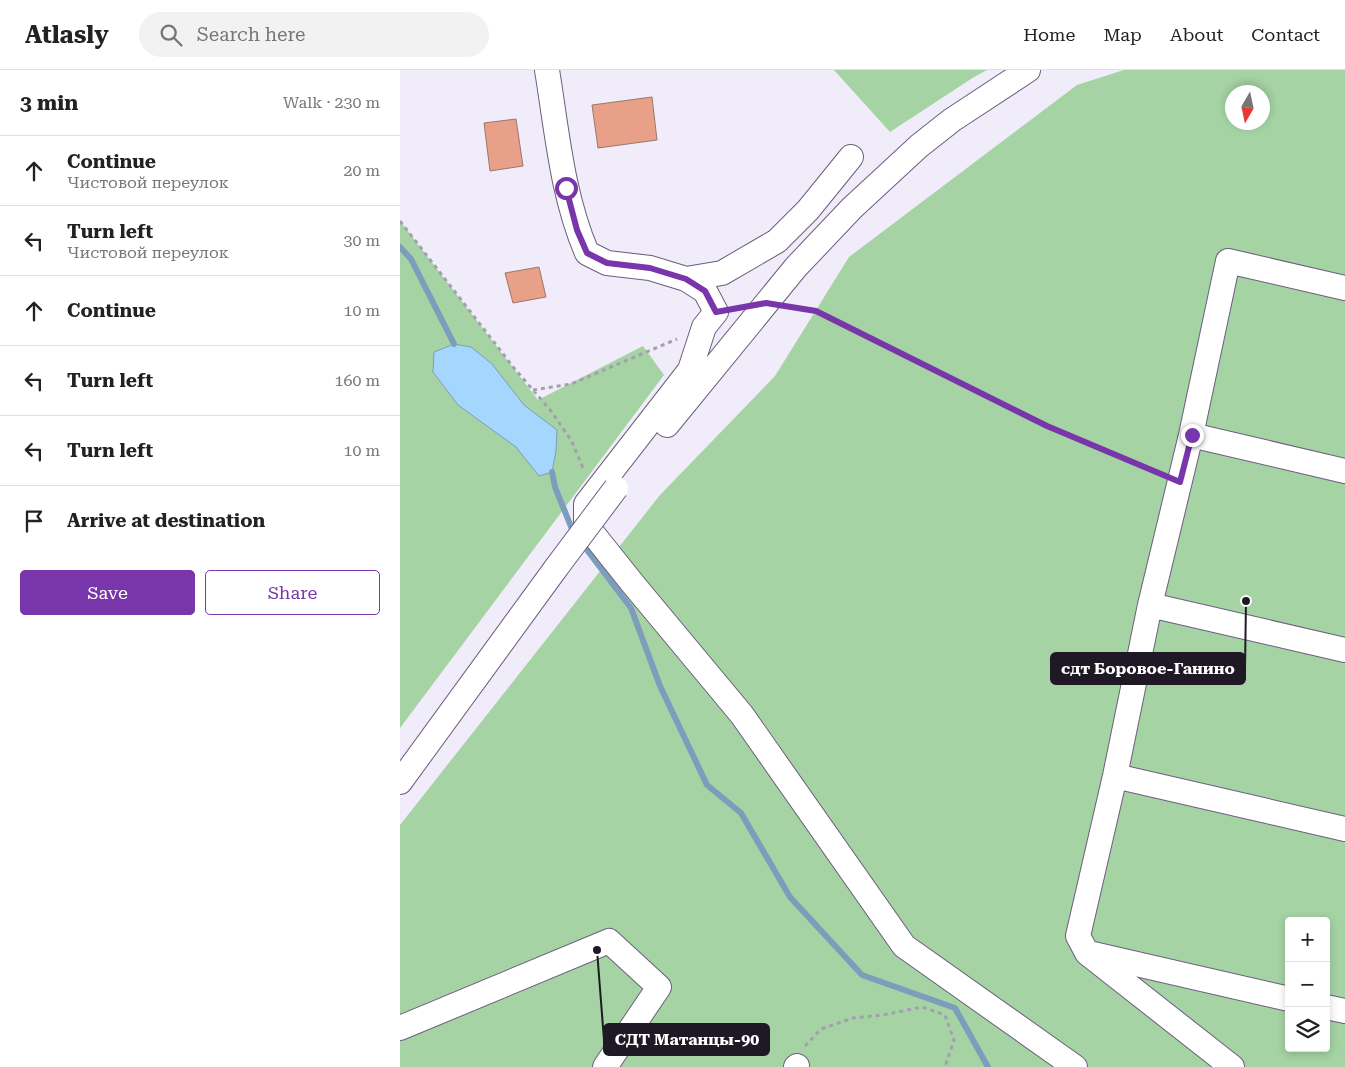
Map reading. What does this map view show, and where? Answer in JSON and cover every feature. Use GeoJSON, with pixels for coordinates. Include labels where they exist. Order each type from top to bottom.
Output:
{"type":"FeatureCollection","features":[{"type":"Feature","properties":{"kind":"street"},"geometry":{"type":"LineString","coordinates":[[400,782],[556,568],[605,491],[690,370],[704,327],[716,312],[705,291],[686,279],[650,268],[607,263],[587,253],[577,230],[566,188],[547,70]]}},
{"type":"Feature","properties":{"kind":"street"},"geometry":{"type":"LineString","coordinates":[[1028,70],[952,120],[920,146],[846,214],[796,267],[605,491],[586,504],[586,525],[639,592],[742,714],[904,946],[1075,1067]]}},
{"type":"Feature","properties":{"kind":"street"},"geometry":{"type":"LineString","coordinates":[[686,279],[722,273],[777,241],[808,210],[850,157]]}},
{"type":"Feature","properties":{"kind":"street"},"geometry":{"type":"LineString","coordinates":[[1232,1067],[1087,953],[1078,936],[1115,776],[1150,605],[1192,435],[1228,261],[1345,288]]}},
{"type":"Feature","properties":{"kind":"street"},"geometry":{"type":"LineString","coordinates":[[1192,435],[1345,471]]}},
{"type":"Feature","properties":{"kind":"street"},"geometry":{"type":"LineString","coordinates":[[1150,605],[1345,650]]}},
{"type":"Feature","properties":{"kind":"street"},"geometry":{"type":"LineString","coordinates":[[1115,776],[1345,829]]}},
{"type":"Feature","properties":{"kind":"street"},"geometry":{"type":"LineString","coordinates":[[400,1028],[609,941],[659,986],[605,1067]]}},
{"type":"Feature","properties":{"kind":"street"},"geometry":{"type":"LineString","coordinates":[[1087,953],[1285,998]]}},
{"type":"Feature","properties":{"kind":"street"},"geometry":{"type":"LineString","coordinates":[[1330,1008],[1345,1012]]}},
{"type":"Feature","properties":{"kind":"path"},"geometry":{"type":"LineString","coordinates":[[400,221],[514,368],[550,411],[605,491]]}},
{"type":"Feature","properties":{"kind":"path"},"geometry":{"type":"LineString","coordinates":[[766,303],[816,311],[1047,426],[1180,482]]}},
{"type":"Feature","properties":{"kind":"path"},"geometry":{"type":"LineString","coordinates":[[532,390],[571,384],[704,327]]}},
{"type":"Feature","properties":{"kind":"path"},"geometry":{"type":"LineString","coordinates":[[796,1067],[800,1053],[821,1029],[853,1018],[883,1015],[922,1007],[944,1015],[951,1032],[954,1040],[945,1067]]}},
{"type":"Feature","properties":{"kind":"green space"},"geometry":{"type":"Polygon","coordinates":[[[834,70],[987,70],[890,132],[834,70]]]}},
{"type":"Feature","properties":{"kind":"green space"},"geometry":{"type":"Polygon","coordinates":[[[1124,70],[1345,70],[1345,1067],[400,1067],[400,825],[660,495],[775,376],[849,257],[1077,85],[1124,70]]]}},
{"type":"Feature","properties":{"kind":"green space"},"geometry":{"type":"Polygon","coordinates":[[[400,221],[538,400],[643,346],[664,375],[400,728],[400,221]]]}},
{"type":"Feature","properties":{"kind":"water"},"geometry":{"type":"Polygon","coordinates":[[[454,344],[471,347],[492,364],[524,405],[557,430],[552,472],[539,476],[516,447],[458,405],[433,372],[434,352],[454,344]]]}},
{"type":"Feature","properties":{"kind":"building"},"geometry":{"type":"Polygon","coordinates":[[[652,97],[657,140],[598,148],[592,105],[652,97]]]}},
{"type":"Feature","properties":{"kind":"building"},"geometry":{"type":"Polygon","coordinates":[[[516,119],[523,166],[490,171],[484,123],[516,119]]]}},
{"type":"Feature","properties":{"kind":"building"},"geometry":{"type":"Polygon","coordinates":[[[539,267],[546,297],[513,303],[505,273],[539,267]]]}},
{"type":"Feature","properties":{"kind":"waterway"},"geometry":{"type":"LineString","coordinates":[[400,247],[411,259],[454,344]]}},
{"type":"Feature","properties":{"kind":"waterway"},"geometry":{"type":"LineString","coordinates":[[552,472],[555,487],[574,534]]}},
{"type":"Feature","properties":{"kind":"waterway"},"geometry":{"type":"LineString","coordinates":[[581,542],[631,608],[660,686],[707,785],[741,813],[790,897],[862,975],[955,1008],[988,1067]]}},
{"type":"Feature","properties":{"kind":"place","name":"сдт Боровое-Ганино"},"geometry":{"type":"Point","coordinates":[1246,601]}},
{"type":"Feature","properties":{"kind":"place","name":"СДТ Матанцы-90"},"geometry":{"type":"Point","coordinates":[597,950]}},
{"type":"Feature","properties":{"kind":"route"},"geometry":{"type":"LineString","coordinates":[[566,188],[577,230],[587,253],[607,263],[650,268],[686,279],[705,291],[716,312],[766,303],[816,311],[1047,426],[1180,482],[1192,435]]}}]}
